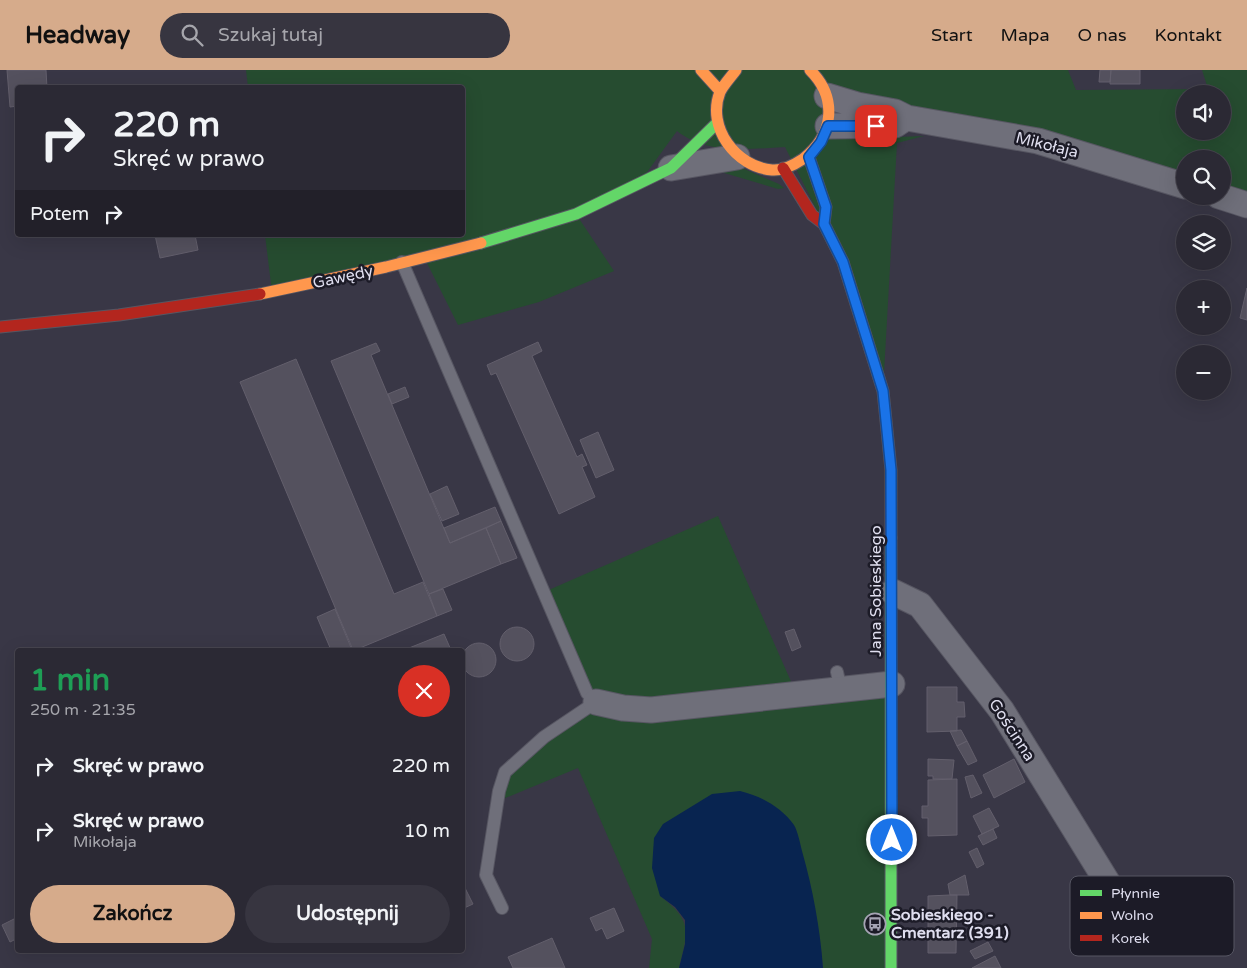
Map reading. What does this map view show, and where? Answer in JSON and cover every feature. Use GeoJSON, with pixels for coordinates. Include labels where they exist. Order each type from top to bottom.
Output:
{"type":"FeatureCollection","features":[{"type":"Feature","properties":{"kind":"street"},"geometry":{"type":"LineString","coordinates":[[701,70],[720,91]]}},
{"type":"Feature","properties":{"kind":"street"},"geometry":{"type":"LineString","coordinates":[[736,70],[728,78],[720,91],[716,107],[717,123],[721,136],[738,157],[751,165],[767,169],[783,168],[809,157],[821,142],[828,126],[830,111],[828,96],[813,71]]}},
{"type":"Feature","properties":{"kind":"street","name":"Mikołaja"},"geometry":{"type":"LineString","coordinates":[[828,96],[857,105],[895,112],[907,118],[1038,141],[1176,183]]}},
{"type":"Feature","properties":{"kind":"street","name":"Mikołaja"},"geometry":{"type":"LineString","coordinates":[[828,126],[894,125],[907,118]]}},
{"type":"Feature","properties":{"kind":"street","name":"Gawędy"},"geometry":{"type":"LineString","coordinates":[[671,168],[717,123]]}},
{"type":"Feature","properties":{"kind":"street","name":"Gawędy"},"geometry":{"type":"LineString","coordinates":[[0,327],[119,315],[272,292],[386,267],[500,238],[576,214],[671,168],[738,157]]}},
{"type":"Feature","properties":{"kind":"street","name":"Jana Sobieskiego"},"geometry":{"type":"LineString","coordinates":[[809,157],[826,207],[824,224]]}},
{"type":"Feature","properties":{"kind":"street","name":"Jana Sobieskiego"},"geometry":{"type":"LineString","coordinates":[[783,168],[812,216],[824,224],[843,262],[883,391],[891,470],[891,968]]}},
{"type":"Feature","properties":{"kind":"street"},"geometry":{"type":"LineString","coordinates":[[1231,200],[1247,205]]}},
{"type":"Feature","properties":{"kind":"street","name":"Gościnna"},"geometry":{"type":"LineString","coordinates":[[892,592],[920,606],[1002,711],[1104,876]]}},
{"type":"Feature","properties":{"kind":"street"},"geometry":{"type":"LineString","coordinates":[[596,702],[623,708],[651,710],[839,681],[892,684]]}},
{"type":"Feature","properties":{"kind":"lane"},"geometry":{"type":"LineString","coordinates":[[402,262],[587,693],[596,702],[544,737],[505,772],[499,791],[486,875],[502,908]]}},
{"type":"Feature","properties":{"kind":"green space"},"geometry":{"type":"Polygon","coordinates":[[[246,70],[1068,70],[1076,90],[1176,89],[1176,140],[1231,140],[1231,85],[1207,85],[1202,70],[1247,70],[1247,205],[1231,199],[1231,150],[1176,150],[1176,184],[907,118],[898,137],[924,136],[897,143],[883,391],[843,262],[785,147],[729,149],[715,147],[689,139],[677,131],[637,186],[576,214],[614,271],[539,302],[458,325],[424,257],[272,292],[265,237],[465,237],[465,85],[248,85],[246,70]]]}},
{"type":"Feature","properties":{"kind":"green space"},"geometry":{"type":"Polygon","coordinates":[[[728,162],[779,184],[784,188],[778,189],[704,167],[728,162]]]}},
{"type":"Feature","properties":{"kind":"green space"},"geometry":{"type":"Polygon","coordinates":[[[718,516],[797,695],[892,684],[891,968],[823,968],[819,932],[795,827],[660,896],[671,905],[683,920],[686,936],[679,968],[649,968],[652,939],[578,768],[498,801],[505,772],[596,702],[544,592],[718,516]]]}},
{"type":"Feature","properties":{"kind":"water"},"geometry":{"type":"Polygon","coordinates":[[[740,791],[770,803],[794,825],[813,895],[823,968],[679,968],[685,944],[685,920],[675,907],[660,896],[652,868],[654,838],[663,824],[712,794],[740,791]]]}},
{"type":"Feature","properties":{"kind":"building"},"geometry":{"type":"Polygon","coordinates":[[[7,70],[46,70],[47,85],[15,85],[15,106],[10,107],[7,70]]]}},
{"type":"Feature","properties":{"kind":"building"},"geometry":{"type":"Polygon","coordinates":[[[1100,70],[1111,70],[1110,82],[1099,82],[1100,70]]]}},
{"type":"Feature","properties":{"kind":"building"},"geometry":{"type":"Polygon","coordinates":[[[1111,70],[1140,70],[1140,84],[1110,84],[1111,70]]]}},
{"type":"Feature","properties":{"kind":"building"},"geometry":{"type":"Polygon","coordinates":[[[155,237],[195,237],[198,250],[160,258],[155,237]]]}},
{"type":"Feature","properties":{"kind":"building"},"geometry":{"type":"Polygon","coordinates":[[[1247,288],[1247,320],[1240,318],[1247,288]]]}},
{"type":"Feature","properties":{"kind":"building"},"geometry":{"type":"Polygon","coordinates":[[[538,342],[542,351],[532,356],[577,457],[582,454],[587,465],[582,467],[595,497],[559,514],[496,373],[491,375],[487,365],[538,342]]]}},
{"type":"Feature","properties":{"kind":"building"},"geometry":{"type":"Polygon","coordinates":[[[376,343],[380,351],[371,355],[450,543],[486,528],[501,564],[429,594],[331,361],[376,343]]]}},
{"type":"Feature","properties":{"kind":"building"},"geometry":{"type":"Polygon","coordinates":[[[296,359],[394,594],[423,582],[437,616],[360,648],[352,648],[240,382],[296,359]]]}},
{"type":"Feature","properties":{"kind":"building"},"geometry":{"type":"Polygon","coordinates":[[[405,387],[409,397],[392,404],[388,394],[405,387]]]}},
{"type":"Feature","properties":{"kind":"building"},"geometry":{"type":"Polygon","coordinates":[[[598,432],[614,470],[596,478],[580,440],[598,432]]]}},
{"type":"Feature","properties":{"kind":"building"},"geometry":{"type":"Polygon","coordinates":[[[447,486],[459,514],[442,521],[430,494],[447,486]]]}},
{"type":"Feature","properties":{"kind":"building"},"geometry":{"type":"Polygon","coordinates":[[[495,507],[501,521],[450,543],[444,528],[495,507]]]}},
{"type":"Feature","properties":{"kind":"building"},"geometry":{"type":"Polygon","coordinates":[[[501,521],[517,558],[501,564],[486,528],[501,521]]]}},
{"type":"Feature","properties":{"kind":"building"},"geometry":{"type":"Polygon","coordinates":[[[443,589],[452,610],[437,616],[429,594],[443,589]]]}},
{"type":"Feature","properties":{"kind":"building"},"geometry":{"type":"Polygon","coordinates":[[[335,609],[351,648],[330,648],[317,617],[335,609]]]}},
{"type":"Feature","properties":{"kind":"building"},"geometry":{"type":"Polygon","coordinates":[[[517,627],[524,628],[529,632],[533,637],[533,651],[529,656],[524,660],[517,661],[510,660],[505,656],[501,651],[500,644],[501,637],[505,632],[510,628],[517,627]]]}},
{"type":"Feature","properties":{"kind":"building"},"geometry":{"type":"Polygon","coordinates":[[[794,629],[801,647],[792,651],[785,632],[794,629]]]}},
{"type":"Feature","properties":{"kind":"building"},"geometry":{"type":"Polygon","coordinates":[[[444,634],[450,648],[409,648],[444,634]]]}},
{"type":"Feature","properties":{"kind":"building"},"geometry":{"type":"Polygon","coordinates":[[[472,644],[486,644],[495,653],[495,667],[486,676],[472,676],[465,670],[465,650],[472,644]]]}},
{"type":"Feature","properties":{"kind":"building"},"geometry":{"type":"Polygon","coordinates":[[[927,687],[957,687],[957,702],[964,702],[965,717],[957,717],[957,731],[927,732],[927,687]]]}},
{"type":"Feature","properties":{"kind":"building"},"geometry":{"type":"Polygon","coordinates":[[[961,730],[967,741],[957,746],[950,731],[961,730]]]}},
{"type":"Feature","properties":{"kind":"building"},"geometry":{"type":"Polygon","coordinates":[[[967,741],[977,761],[968,765],[957,746],[967,741]]]}},
{"type":"Feature","properties":{"kind":"building"},"geometry":{"type":"Polygon","coordinates":[[[928,759],[954,760],[952,779],[933,779],[933,776],[928,776],[928,759]]]}},
{"type":"Feature","properties":{"kind":"building"},"geometry":{"type":"Polygon","coordinates":[[[1014,759],[1025,782],[994,798],[983,775],[1014,759]]]}},
{"type":"Feature","properties":{"kind":"building"},"geometry":{"type":"Polygon","coordinates":[[[973,775],[982,793],[971,798],[965,777],[973,775]]]}},
{"type":"Feature","properties":{"kind":"building"},"geometry":{"type":"Polygon","coordinates":[[[957,779],[957,835],[928,836],[928,818],[922,818],[922,806],[928,806],[928,780],[957,779]]]}},
{"type":"Feature","properties":{"kind":"building"},"geometry":{"type":"Polygon","coordinates":[[[989,808],[999,826],[982,834],[973,816],[989,808]]]}},
{"type":"Feature","properties":{"kind":"building"},"geometry":{"type":"Polygon","coordinates":[[[993,829],[997,838],[983,845],[978,836],[993,829]]]}},
{"type":"Feature","properties":{"kind":"building"},"geometry":{"type":"Polygon","coordinates":[[[977,848],[984,864],[977,868],[969,852],[977,848]]]}},
{"type":"Feature","properties":{"kind":"building"},"geometry":{"type":"Polygon","coordinates":[[[965,875],[969,895],[950,895],[948,884],[965,875]]]}},
{"type":"Feature","properties":{"kind":"building"},"geometry":{"type":"Polygon","coordinates":[[[465,888],[473,904],[465,908],[465,888]]]}},
{"type":"Feature","properties":{"kind":"building"},"geometry":{"type":"Polygon","coordinates":[[[957,895],[956,953],[928,953],[928,896],[957,895]]]}},
{"type":"Feature","properties":{"kind":"building"},"geometry":{"type":"Polygon","coordinates":[[[614,908],[624,931],[607,939],[602,928],[596,931],[590,918],[614,908]]]}},
{"type":"Feature","properties":{"kind":"building"},"geometry":{"type":"Polygon","coordinates":[[[15,918],[15,940],[10,942],[2,925],[15,918]]]}},
{"type":"Feature","properties":{"kind":"building"},"geometry":{"type":"Polygon","coordinates":[[[552,938],[565,968],[513,968],[508,957],[552,938]]]}},
{"type":"Feature","properties":{"kind":"building"},"geometry":{"type":"Polygon","coordinates":[[[988,942],[993,951],[975,959],[970,951],[988,942]]]}},
{"type":"Feature","properties":{"kind":"building"},"geometry":{"type":"Polygon","coordinates":[[[995,956],[1001,968],[972,968],[995,956]]]}},
{"type":"Feature","properties":{"kind":"traffic: fast"},"geometry":{"type":"LineString","coordinates":[[481,243],[576,214],[671,168],[717,123]]}},
{"type":"Feature","properties":{"kind":"traffic: fast"},"geometry":{"type":"LineString","coordinates":[[891,538],[891,968]]}},
{"type":"Feature","properties":{"kind":"traffic: slow"},"geometry":{"type":"LineString","coordinates":[[701,70],[720,91]]}},
{"type":"Feature","properties":{"kind":"traffic: slow"},"geometry":{"type":"LineString","coordinates":[[736,70],[720,92],[717,105],[717,119],[721,131],[727,143],[736,153],[759,167],[772,170],[780,170],[803,159],[821,139],[826,128],[829,116],[825,92],[810,70]]}},
{"type":"Feature","properties":{"kind":"traffic: slow"},"geometry":{"type":"LineString","coordinates":[[260,294],[386,267],[481,243]]}},
{"type":"Feature","properties":{"kind":"traffic: jam"},"geometry":{"type":"LineString","coordinates":[[809,157],[826,207],[824,224]]}},
{"type":"Feature","properties":{"kind":"traffic: jam"},"geometry":{"type":"LineString","coordinates":[[783,168],[812,215],[824,224],[843,262],[883,391],[891,470],[891,538]]}},
{"type":"Feature","properties":{"kind":"traffic: jam"},"geometry":{"type":"LineString","coordinates":[[0,327],[119,315],[260,294]]}},
{"type":"Feature","properties":{"kind":"place","name":"Sobieskiego - Cmentarz (391)"},"geometry":{"type":"Point","coordinates":[875,924]}},
{"type":"Feature","properties":{"kind":"route"},"geometry":{"type":"LineString","coordinates":[[876,126],[828,126],[821,142],[809,157],[826,207],[824,224],[843,262],[883,391],[891,470],[892,840]]}}]}
